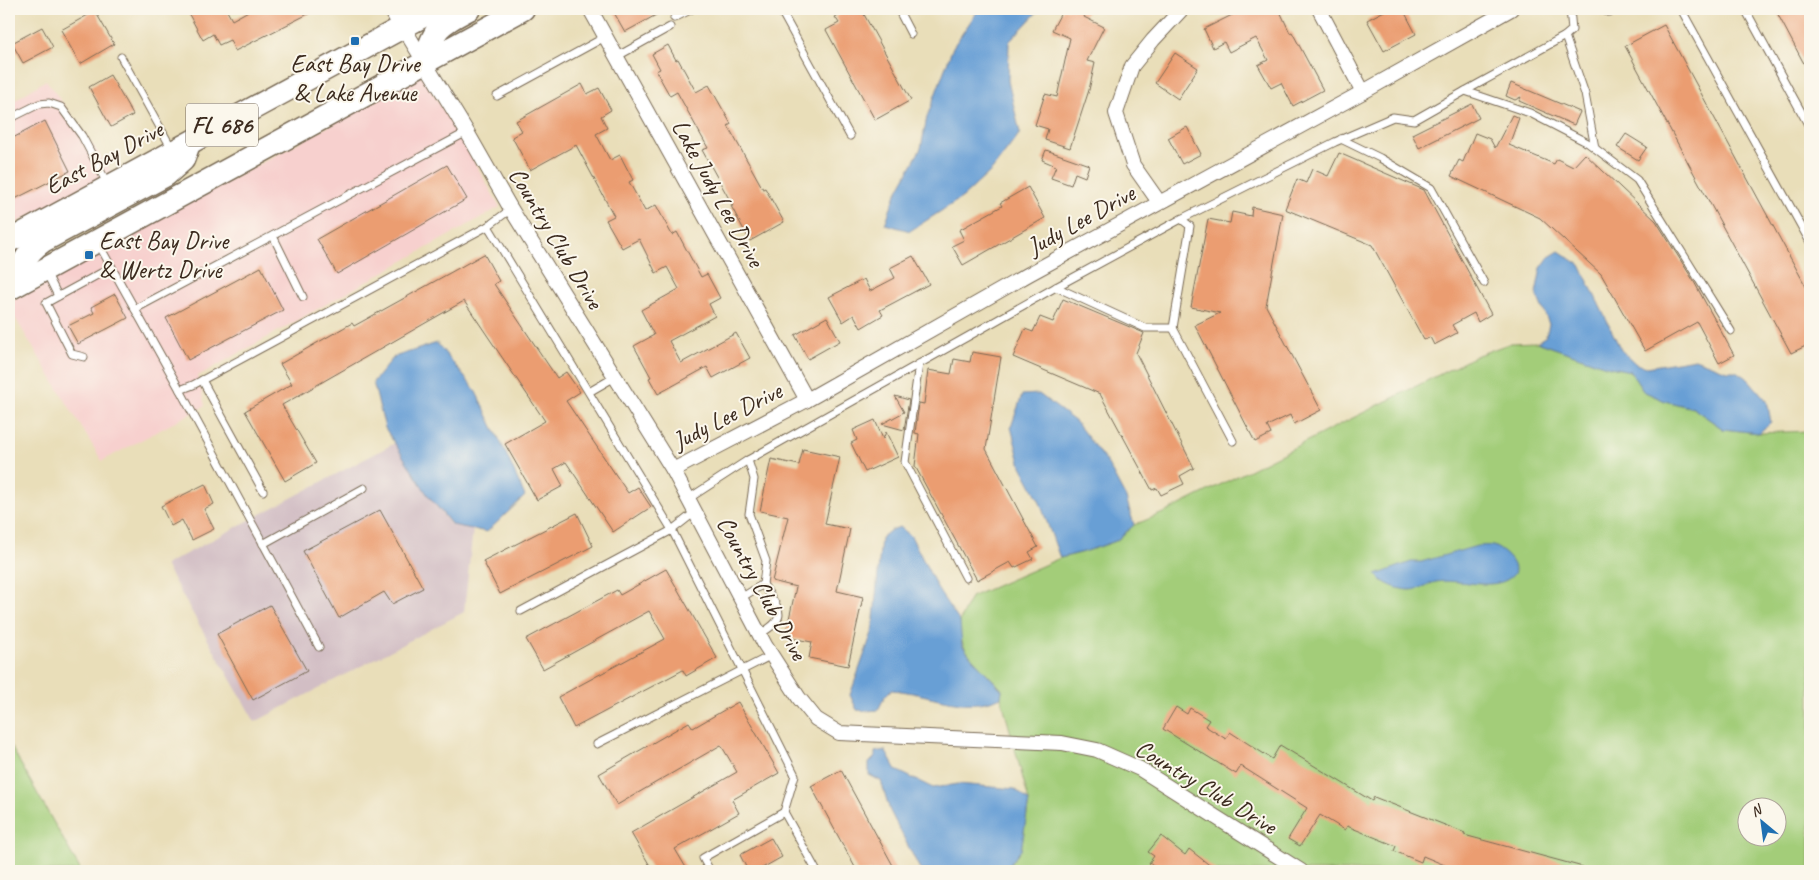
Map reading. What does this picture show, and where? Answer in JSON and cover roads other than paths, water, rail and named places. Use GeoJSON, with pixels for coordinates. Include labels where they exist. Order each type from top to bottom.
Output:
{"type":"FeatureCollection","features":[{"type":"Feature","properties":{"kind":"main road","name":"East Bay Drive"},"geometry":{"type":"LineString","coordinates":[[9,241],[181,147],[398,18],[436,9]]}},
{"type":"Feature","properties":{"kind":"main road"},"geometry":{"type":"LineString","coordinates":[[424,63],[435,31],[447,21],[469,9]]}},
{"type":"Feature","properties":{"kind":"main road","name":"FL 686"},"geometry":{"type":"LineString","coordinates":[[12,280],[45,270],[523,9]]}},
{"type":"Feature","properties":{"kind":"main road"},"geometry":{"type":"LineString","coordinates":[[12,280],[26,256],[43,241],[166,175],[183,160],[181,147]]}},
{"type":"Feature","properties":{"kind":"street","name":"Lake Judy Lee Drive"},"geometry":{"type":"LineString","coordinates":[[590,9],[806,400]]}},
{"type":"Feature","properties":{"kind":"street"},"geometry":{"type":"LineString","coordinates":[[1159,202],[1133,165],[1116,113],[1132,66],[1182,9]]}},
{"type":"Feature","properties":{"kind":"street"},"geometry":{"type":"LineString","coordinates":[[1319,9],[1363,92]]}},
{"type":"Feature","properties":{"kind":"street","name":"Judy Lee Drive"},"geometry":{"type":"LineString","coordinates":[[672,470],[806,400],[1159,202],[1363,92],[1511,9]]}},
{"type":"Feature","properties":{"kind":"street","name":"Country Club Drive"},"geometry":{"type":"LineString","coordinates":[[398,18],[511,209],[672,470],[772,655],[799,698],[816,719],[839,733],[1062,743],[1097,750],[1140,768],[1301,871]]}},
{"type":"Feature","properties":{"kind":"lane"},"geometry":{"type":"LineString","coordinates":[[674,18],[692,9]]}},
{"type":"Feature","properties":{"kind":"lane"},"geometry":{"type":"LineString","coordinates":[[780,9],[850,136]]}},
{"type":"Feature","properties":{"kind":"lane"},"geometry":{"type":"LineString","coordinates":[[898,9],[911,34]]}},
{"type":"Feature","properties":{"kind":"lane"},"geometry":{"type":"LineString","coordinates":[[521,611],[672,530],[691,505],[748,460],[1056,286],[1181,219],[1341,139],[1393,117],[1414,120],[1565,36],[1572,30],[1570,9]]}},
{"type":"Feature","properties":{"kind":"lane"},"geometry":{"type":"LineString","coordinates":[[1600,9],[1608,12],[1635,9]]}},
{"type":"Feature","properties":{"kind":"lane"},"geometry":{"type":"LineString","coordinates":[[1681,9],[1810,242]]}},
{"type":"Feature","properties":{"kind":"lane"},"geometry":{"type":"LineString","coordinates":[[1745,9],[1810,128]]}},
{"type":"Feature","properties":{"kind":"lane"},"geometry":{"type":"LineString","coordinates":[[616,57],[670,28]]}},
{"type":"Feature","properties":{"kind":"lane"},"geometry":{"type":"LineString","coordinates":[[1565,36],[1584,94],[1595,148]]}},
{"type":"Feature","properties":{"kind":"lane"},"geometry":{"type":"LineString","coordinates":[[497,96],[605,37]]}},
{"type":"Feature","properties":{"kind":"lane"},"geometry":{"type":"LineString","coordinates":[[121,57],[181,147]]}},
{"type":"Feature","properties":{"kind":"lane"},"geometry":{"type":"LineString","coordinates":[[1465,91],[1530,114],[1588,143],[1637,180],[1731,331]]}},
{"type":"Feature","properties":{"kind":"lane"},"geometry":{"type":"LineString","coordinates":[[9,119],[38,104],[49,103],[61,107],[82,136],[109,186]]}},
{"type":"Feature","properties":{"kind":"lane"},"geometry":{"type":"LineString","coordinates":[[135,309],[467,132]]}},
{"type":"Feature","properties":{"kind":"lane"},"geometry":{"type":"LineString","coordinates":[[1341,139],[1380,158],[1431,188],[1484,283]]}},
{"type":"Feature","properties":{"kind":"lane"},"geometry":{"type":"LineString","coordinates":[[180,390],[202,380],[488,226],[511,209]]}},
{"type":"Feature","properties":{"kind":"lane"},"geometry":{"type":"LineString","coordinates":[[1181,219],[1190,226],[1174,328],[1233,442]]}},
{"type":"Feature","properties":{"kind":"lane"},"geometry":{"type":"LineString","coordinates":[[488,226],[672,530],[795,774],[784,812],[703,858],[710,871]]}},
{"type":"Feature","properties":{"kind":"lane"},"geometry":{"type":"LineString","coordinates":[[272,236],[303,297]]}},
{"type":"Feature","properties":{"kind":"lane"},"geometry":{"type":"LineString","coordinates":[[97,242],[180,390],[319,647]]}},
{"type":"Feature","properties":{"kind":"lane"},"geometry":{"type":"LineString","coordinates":[[84,357],[72,354],[46,303],[112,267]]}},
{"type":"Feature","properties":{"kind":"lane"},"geometry":{"type":"LineString","coordinates":[[45,270],[58,296]]}},
{"type":"Feature","properties":{"kind":"lane"},"geometry":{"type":"LineString","coordinates":[[1056,286],[1145,328],[1174,328]]}},
{"type":"Feature","properties":{"kind":"lane"},"geometry":{"type":"LineString","coordinates":[[919,364],[905,462],[966,578]]}},
{"type":"Feature","properties":{"kind":"lane"},"geometry":{"type":"LineString","coordinates":[[589,392],[615,377]]}},
{"type":"Feature","properties":{"kind":"lane"},"geometry":{"type":"LineString","coordinates":[[202,380],[263,492]]}},
{"type":"Feature","properties":{"kind":"lane"},"geometry":{"type":"LineString","coordinates":[[748,460],[754,479],[749,514],[766,561],[763,584],[779,613],[778,621],[760,634]]}},
{"type":"Feature","properties":{"kind":"lane"},"geometry":{"type":"LineString","coordinates":[[264,544],[364,488]]}},
{"type":"Feature","properties":{"kind":"lane"},"geometry":{"type":"LineString","coordinates":[[740,598],[763,584]]}},
{"type":"Feature","properties":{"kind":"lane"},"geometry":{"type":"LineString","coordinates":[[597,744],[772,655]]}},
{"type":"Feature","properties":{"kind":"lane"},"geometry":{"type":"LineString","coordinates":[[784,812],[816,870],[814,871]]}},
{"type":"Feature","properties":{"kind":"water"},"geometry":{"type":"Polygon","coordinates":[[[979,9],[1040,9],[1009,42],[1008,81],[1020,133],[992,170],[963,197],[910,231],[885,224],[896,194],[921,148],[927,117],[953,47],[979,9]]]}},
{"type":"Feature","properties":{"kind":"water"},"geometry":{"type":"Polygon","coordinates":[[[1559,251],[1580,265],[1621,350],[1636,364],[1647,367],[1695,359],[1727,371],[1736,371],[1749,380],[1767,401],[1771,422],[1759,433],[1723,429],[1693,408],[1665,401],[1643,391],[1630,371],[1606,366],[1537,342],[1546,336],[1549,324],[1536,293],[1541,268],[1549,257],[1559,251]]]}},
{"type":"Feature","properties":{"kind":"water"},"geometry":{"type":"Polygon","coordinates":[[[437,343],[475,390],[525,496],[487,532],[452,525],[427,494],[385,428],[373,382],[394,357],[437,343]]]}},
{"type":"Feature","properties":{"kind":"water"},"geometry":{"type":"Polygon","coordinates":[[[1039,394],[1076,422],[1108,464],[1126,498],[1134,525],[1116,541],[1060,558],[1039,500],[1021,466],[1011,427],[1022,395],[1039,394]]]}},
{"type":"Feature","properties":{"kind":"water"},"geometry":{"type":"Polygon","coordinates":[[[900,527],[911,536],[940,593],[960,622],[962,645],[1002,690],[1001,697],[987,702],[960,703],[891,690],[885,696],[878,710],[857,710],[850,695],[873,630],[881,538],[891,530],[900,527]]]}},
{"type":"Feature","properties":{"kind":"water"},"geometry":{"type":"Polygon","coordinates":[[[1477,546],[1493,546],[1506,554],[1515,568],[1511,577],[1495,584],[1445,581],[1410,590],[1392,586],[1376,575],[1411,562],[1421,562],[1477,546]]]}},
{"type":"Feature","properties":{"kind":"water"},"geometry":{"type":"Polygon","coordinates":[[[885,750],[896,770],[933,788],[958,784],[1015,789],[1029,801],[1021,850],[1005,871],[921,871],[890,811],[881,781],[869,775],[869,763],[875,757],[875,752],[885,750]]]}},
{"type":"Feature","properties":{"kind":"place","name":"East Bay Drive & Lake Avenue"},"geometry":{"type":"Point","coordinates":[355,41]}},
{"type":"Feature","properties":{"kind":"place","name":"East Bay Drive & Wertz Drive"},"geometry":{"type":"Point","coordinates":[89,255]}}]}
